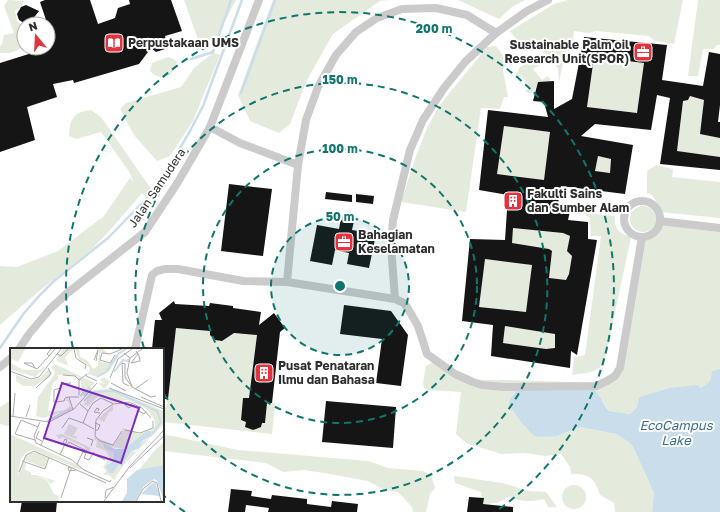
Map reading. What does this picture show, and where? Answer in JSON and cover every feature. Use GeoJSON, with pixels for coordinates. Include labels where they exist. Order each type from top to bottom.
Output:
{"type":"FeatureCollection","features":[{"type":"Feature","properties":{"kind":"street","name":"Jalan Samudera"},"geometry":{"type":"LineString","coordinates":[[20,348],[29,334],[65,295],[145,232],[178,182],[210,127],[259,0]]}},
{"type":"Feature","properties":{"kind":"street"},"geometry":{"type":"LineString","coordinates":[[395,299],[391,245],[393,220],[410,150],[423,120],[444,88],[465,62],[496,33],[527,11],[548,0]]}},
{"type":"Feature","properties":{"kind":"street"},"geometry":{"type":"LineString","coordinates":[[287,282],[298,165],[306,120],[318,87],[336,54],[356,32],[377,18],[402,9],[436,8],[467,15],[496,33]]}},
{"type":"Feature","properties":{"kind":"street"},"geometry":{"type":"LineString","coordinates":[[210,127],[240,143],[298,165]]}},
{"type":"Feature","properties":{"kind":"street"},"geometry":{"type":"LineString","coordinates":[[639,201],[650,203],[658,211],[660,221],[656,231],[642,237],[630,232],[626,227],[624,215],[630,206],[639,201]]}},
{"type":"Feature","properties":{"kind":"street"},"geometry":{"type":"LineString","coordinates":[[660,221],[720,228]]}},
{"type":"Feature","properties":{"kind":"street"},"geometry":{"type":"LineString","coordinates":[[135,348],[152,275],[157,271],[178,269],[243,281],[287,282],[395,299],[404,303],[407,307],[418,326],[427,354],[465,379],[482,384],[504,387],[596,386],[615,376],[620,368],[642,237]]}},
{"type":"Feature","properties":{"kind":"street"},"geometry":{"type":"LineString","coordinates":[[0,367],[10,359]]}},
{"type":"Feature","properties":{"kind":"green space"},"geometry":{"type":"Polygon","coordinates":[[[8,0],[24,1],[21,7],[15,11],[16,51],[10,53],[0,53],[0,46],[4,35],[14,33],[4,6],[8,0]]]}},
{"type":"Feature","properties":{"kind":"green space"},"geometry":{"type":"Polygon","coordinates":[[[184,0],[236,0],[215,40],[199,42],[184,0]]]}},
{"type":"Feature","properties":{"kind":"green space"},"geometry":{"type":"Polygon","coordinates":[[[273,0],[388,0],[380,1],[333,34],[307,80],[290,124],[279,133],[250,121],[238,95],[273,0]]]}},
{"type":"Feature","properties":{"kind":"green space"},"geometry":{"type":"Polygon","coordinates":[[[458,0],[525,0],[512,7],[499,19],[458,0]]]}},
{"type":"Feature","properties":{"kind":"green space"},"geometry":{"type":"Polygon","coordinates":[[[568,0],[683,0],[674,44],[655,41],[649,36],[596,31],[588,33],[574,31],[572,49],[566,49],[559,82],[558,69],[552,58],[541,51],[524,49],[510,31],[554,4],[568,0]]]}},
{"type":"Feature","properties":{"kind":"green space"},"geometry":{"type":"Polygon","coordinates":[[[698,0],[720,0],[720,45],[717,45],[714,49],[703,49],[698,76],[688,76],[698,0]]]}},
{"type":"Feature","properties":{"kind":"green space"},"geometry":{"type":"Polygon","coordinates":[[[496,46],[507,61],[503,70],[508,97],[504,97],[500,109],[481,108],[466,212],[401,202],[427,128],[439,106],[487,47],[496,46]]]}},
{"type":"Feature","properties":{"kind":"green space"},"geometry":{"type":"Polygon","coordinates":[[[213,53],[220,55],[193,121],[170,156],[157,161],[134,135],[120,109],[126,103],[181,87],[194,68],[213,53]]]}},
{"type":"Feature","properties":{"kind":"green space"},"geometry":{"type":"Polygon","coordinates":[[[168,57],[177,62],[176,67],[170,74],[162,77],[150,71],[152,63],[168,57]]]}},
{"type":"Feature","properties":{"kind":"green space"},"geometry":{"type":"Polygon","coordinates":[[[594,57],[644,63],[637,113],[587,107],[594,57]]]}},
{"type":"Feature","properties":{"kind":"green space"},"geometry":{"type":"Polygon","coordinates":[[[529,62],[534,62],[539,65],[533,69],[542,80],[548,76],[550,79],[550,83],[538,82],[534,93],[528,93],[525,91],[530,88],[522,76],[516,78],[520,67],[529,62]]]}},
{"type":"Feature","properties":{"kind":"green space"},"geometry":{"type":"Polygon","coordinates":[[[690,96],[704,100],[701,134],[720,138],[720,157],[677,151],[683,101],[688,100],[690,96]]]}},
{"type":"Feature","properties":{"kind":"green space"},"geometry":{"type":"Polygon","coordinates":[[[91,110],[101,117],[154,193],[147,198],[142,193],[92,249],[38,292],[0,325],[0,266],[17,267],[58,251],[104,216],[130,178],[134,182],[128,170],[101,132],[77,139],[69,136],[70,125],[74,117],[80,113],[91,110]]]}},
{"type":"Feature","properties":{"kind":"green space"},"geometry":{"type":"Polygon","coordinates":[[[504,126],[550,132],[544,180],[497,174],[504,126]]]}},
{"type":"Feature","properties":{"kind":"green space"},"geometry":{"type":"Polygon","coordinates":[[[598,156],[611,159],[610,173],[595,171],[598,156]]]}},
{"type":"Feature","properties":{"kind":"green space"},"geometry":{"type":"Polygon","coordinates":[[[656,165],[673,169],[672,177],[720,182],[720,218],[659,212],[656,201],[652,195],[647,193],[647,171],[656,165]]]}},
{"type":"Feature","properties":{"kind":"green space"},"geometry":{"type":"Polygon","coordinates":[[[643,206],[652,210],[656,219],[652,228],[643,232],[634,228],[630,219],[634,210],[643,206]]]}},
{"type":"Feature","properties":{"kind":"green space"},"geometry":{"type":"Polygon","coordinates":[[[583,213],[615,216],[615,224],[618,230],[631,237],[604,365],[592,372],[572,375],[574,357],[585,355],[601,236],[591,236],[590,218],[583,213]]]}},
{"type":"Feature","properties":{"kind":"green space"},"geometry":{"type":"Polygon","coordinates":[[[660,224],[720,231],[720,369],[712,371],[710,383],[700,388],[669,388],[642,396],[637,407],[630,414],[609,411],[602,400],[515,392],[510,399],[527,427],[535,436],[557,436],[580,427],[616,434],[627,441],[633,447],[654,493],[652,512],[615,512],[614,503],[600,495],[596,484],[590,478],[582,474],[571,474],[570,467],[561,454],[546,456],[524,453],[501,454],[466,443],[456,434],[461,392],[427,390],[424,388],[423,383],[426,366],[435,361],[477,380],[598,383],[618,371],[640,239],[655,232],[660,224]]]}},
{"type":"Feature","properties":{"kind":"green space"},"geometry":{"type":"Polygon","coordinates":[[[513,228],[563,233],[570,236],[567,251],[572,256],[567,280],[548,286],[552,251],[549,249],[512,243],[513,228]]]}},
{"type":"Feature","properties":{"kind":"green space"},"geometry":{"type":"Polygon","coordinates":[[[485,259],[532,265],[526,312],[479,307],[485,259]]]}},
{"type":"Feature","properties":{"kind":"green space"},"geometry":{"type":"Polygon","coordinates":[[[547,296],[556,335],[555,348],[546,349],[503,343],[505,326],[543,332],[547,296]]]}},
{"type":"Feature","properties":{"kind":"green space"},"geometry":{"type":"Polygon","coordinates":[[[176,328],[210,331],[215,340],[222,341],[229,333],[257,335],[249,398],[243,399],[241,420],[246,422],[245,427],[253,430],[261,427],[262,423],[265,422],[267,403],[275,403],[272,434],[164,422],[164,411],[167,403],[176,328]]]}},
{"type":"Feature","properties":{"kind":"green space"},"geometry":{"type":"Polygon","coordinates":[[[10,401],[10,424],[7,426],[0,424],[0,407],[10,401]]]}},
{"type":"Feature","properties":{"kind":"green space"},"geometry":{"type":"Polygon","coordinates":[[[164,434],[238,450],[368,461],[388,468],[423,471],[431,475],[435,488],[430,494],[426,512],[413,512],[412,507],[398,492],[383,489],[368,481],[303,470],[283,472],[266,463],[164,451],[164,434]]]}},
{"type":"Feature","properties":{"kind":"green space"},"geometry":{"type":"Polygon","coordinates":[[[454,476],[503,483],[528,491],[546,492],[557,507],[548,507],[544,499],[526,501],[509,497],[497,503],[483,504],[481,492],[455,483],[454,476]]]}},
{"type":"Feature","properties":{"kind":"green space"},"geometry":{"type":"Polygon","coordinates":[[[574,485],[579,486],[585,492],[585,502],[579,508],[574,509],[569,508],[563,502],[562,497],[563,492],[569,486],[574,485]]]}},
{"type":"Feature","properties":{"kind":"water","name":"EcoCampus Lake"},"geometry":{"type":"Polygon","coordinates":[[[720,369],[720,512],[652,512],[654,493],[633,447],[627,441],[616,434],[580,427],[557,436],[534,436],[520,421],[509,404],[510,399],[519,387],[592,388],[609,411],[630,414],[637,407],[639,398],[642,396],[669,388],[698,385],[700,388],[709,382],[712,371],[720,369]]]}},
{"type":"Feature","properties":{"kind":"building"},"geometry":{"type":"Polygon","coordinates":[[[45,0],[90,0],[98,24],[115,18],[118,8],[130,4],[129,0],[171,0],[182,31],[165,36],[168,48],[156,52],[151,48],[139,64],[74,83],[73,80],[53,84],[57,97],[27,107],[35,140],[0,152],[0,63],[22,56],[56,56],[56,16],[45,16],[40,2],[45,0]]]}},
{"type":"Feature","properties":{"kind":"building"},"geometry":{"type":"Polygon","coordinates":[[[26,5],[39,11],[35,16],[18,16],[17,14],[21,7],[26,5]]]}},
{"type":"Feature","properties":{"kind":"building","name":"Fakulti Sains dan Sumber Alam"},"geometry":{"type":"Polygon","coordinates":[[[584,37],[667,45],[662,80],[703,86],[709,52],[720,54],[720,105],[718,122],[720,122],[720,138],[700,134],[704,100],[690,96],[688,100],[683,101],[677,151],[720,157],[720,170],[660,164],[670,98],[657,95],[651,130],[595,124],[581,136],[633,145],[625,194],[561,186],[557,209],[570,211],[568,220],[588,222],[588,239],[597,240],[577,355],[571,351],[570,368],[491,356],[493,325],[462,321],[470,239],[505,240],[508,195],[479,190],[488,110],[548,117],[544,102],[533,101],[538,82],[554,81],[554,109],[572,99],[584,37]],[[594,57],[587,107],[637,113],[644,63],[594,57]],[[504,126],[497,174],[544,180],[550,132],[504,126]],[[598,156],[595,171],[610,173],[611,159],[598,156]],[[513,228],[512,243],[549,249],[552,251],[549,278],[566,280],[569,274],[572,256],[567,251],[570,236],[563,233],[513,228]],[[485,259],[479,307],[526,312],[532,265],[485,259]],[[505,326],[503,343],[546,349],[555,348],[555,334],[505,326]]]}},
{"type":"Feature","properties":{"kind":"building"},"geometry":{"type":"Polygon","coordinates":[[[229,184],[272,189],[263,256],[221,251],[229,184]]]}},
{"type":"Feature","properties":{"kind":"building"},"geometry":{"type":"Polygon","coordinates":[[[326,192],[352,195],[352,202],[325,199],[326,192]]]}},
{"type":"Feature","properties":{"kind":"building"},"geometry":{"type":"Polygon","coordinates":[[[356,194],[374,196],[373,204],[356,202],[356,194]]]}},
{"type":"Feature","properties":{"kind":"building","name":"Bahagian Keselamatan"},"geometry":{"type":"Polygon","coordinates":[[[341,218],[354,221],[352,230],[376,234],[369,268],[347,264],[349,253],[335,250],[332,265],[310,261],[317,225],[339,229],[341,218]]]}},
{"type":"Feature","properties":{"kind":"building","name":"Pusat Penataran Ilmu dan Bahasa"},"geometry":{"type":"Polygon","coordinates":[[[174,301],[175,304],[209,306],[210,303],[261,312],[259,325],[274,313],[285,328],[280,332],[272,403],[267,403],[265,423],[262,423],[261,427],[253,430],[245,427],[246,422],[241,420],[243,398],[249,398],[257,335],[234,333],[222,341],[215,340],[210,335],[210,331],[176,328],[168,399],[164,399],[164,348],[152,348],[155,320],[162,320],[159,313],[174,301]]]}},
{"type":"Feature","properties":{"kind":"building"},"geometry":{"type":"Polygon","coordinates":[[[344,305],[391,311],[408,335],[401,386],[376,383],[382,339],[340,334],[344,305]]]}},
{"type":"Feature","properties":{"kind":"building"},"geometry":{"type":"Polygon","coordinates":[[[326,401],[396,407],[393,448],[322,442],[326,401]]]}},
{"type":"Feature","properties":{"kind":"building"},"geometry":{"type":"Polygon","coordinates":[[[231,489],[252,491],[251,496],[271,499],[272,495],[307,499],[307,504],[331,507],[332,501],[358,504],[357,512],[268,512],[269,508],[246,505],[245,512],[228,512],[231,489]]]}},
{"type":"Feature","properties":{"kind":"building"},"geometry":{"type":"Polygon","coordinates":[[[469,497],[484,498],[483,504],[513,507],[513,512],[467,512],[469,497]]]}},
{"type":"Feature","properties":{"kind":"building"},"geometry":{"type":"Polygon","coordinates":[[[22,502],[57,502],[56,512],[20,512],[22,502]]]}},
{"type":"Feature","properties":{"kind":"waterway"},"geometry":{"type":"LineString","coordinates":[[191,59],[213,52],[231,0]]}},
{"type":"Feature","properties":{"kind":"waterway"},"geometry":{"type":"LineString","coordinates":[[168,169],[203,106],[242,0]]}},
{"type":"Feature","properties":{"kind":"waterway"},"geometry":{"type":"LineString","coordinates":[[241,93],[275,0]]}},
{"type":"Feature","properties":{"kind":"waterway"},"geometry":{"type":"LineString","coordinates":[[0,348],[24,313],[40,295],[54,281],[108,238],[151,194]]}},
{"type":"Feature","properties":{"kind":"place","name":"Perpustakaan UMS"},"geometry":{"type":"Point","coordinates":[114,43]}},
{"type":"Feature","properties":{"kind":"place","name":"Sustainable Palm oil Research Unit(SPOR)"},"geometry":{"type":"Point","coordinates":[643,52]}},
{"type":"Feature","properties":{"kind":"place","name":"Fakulti Sains dan Sumber Alam"},"geometry":{"type":"Point","coordinates":[513,201]}},
{"type":"Feature","properties":{"kind":"place","name":"Bahagian Keselamatan"},"geometry":{"type":"Point","coordinates":[344,242]}},
{"type":"Feature","properties":{"kind":"place","name":"Pusat Penataran Ilmu dan Bahasa"},"geometry":{"type":"Point","coordinates":[264,373]}}]}
